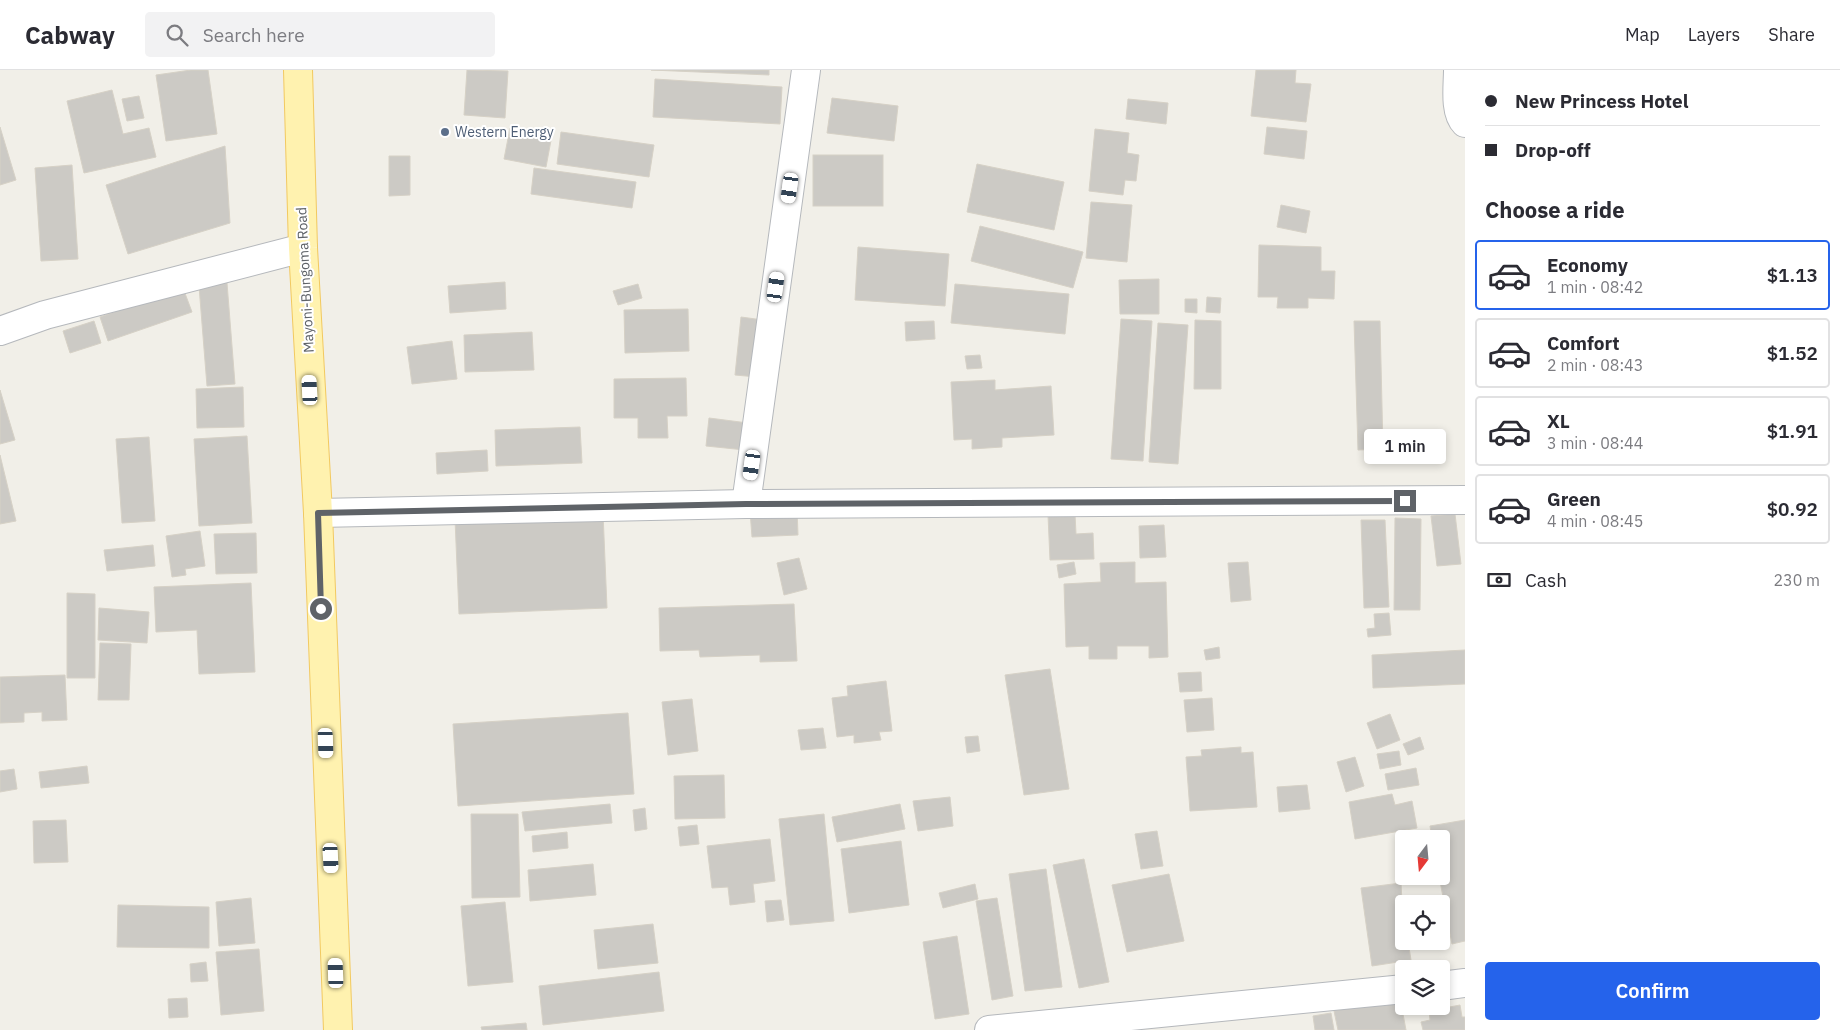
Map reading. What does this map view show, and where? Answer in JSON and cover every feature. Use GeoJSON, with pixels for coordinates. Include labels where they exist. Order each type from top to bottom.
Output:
{"type":"FeatureCollection","features":[{"type":"Feature","properties":{"kind":"main road","name":"Mayoni-Bungoma Road"},"geometry":{"type":"LineString","coordinates":[[298,70],[303,248],[318,513],[338,1030]]}},
{"type":"Feature","properties":{"kind":"street"},"geometry":{"type":"LineString","coordinates":[[746,504],[806,70]]}},
{"type":"Feature","properties":{"kind":"street"},"geometry":{"type":"LineString","coordinates":[[1458,70],[1461,119],[1465,123]]}},
{"type":"Feature","properties":{"kind":"street"},"geometry":{"type":"LineString","coordinates":[[0,331],[45,315],[303,248]]}},
{"type":"Feature","properties":{"kind":"street"},"geometry":{"type":"LineString","coordinates":[[318,513],[746,504],[1465,500]]}},
{"type":"Feature","properties":{"kind":"street"},"geometry":{"type":"LineString","coordinates":[[1450,985],[1465,983]]}},
{"type":"Feature","properties":{"kind":"street"},"geometry":{"type":"LineString","coordinates":[[989,1030],[1395,990]]}},
{"type":"Feature","properties":{"kind":"building"},"geometry":{"type":"Polygon","coordinates":[[[191,70],[208,70],[217,134],[166,141],[156,75],[191,70]]]}},
{"type":"Feature","properties":{"kind":"building"},"geometry":{"type":"Polygon","coordinates":[[[467,70],[508,71],[505,118],[464,115],[467,70]]]}},
{"type":"Feature","properties":{"kind":"building"},"geometry":{"type":"Polygon","coordinates":[[[651,70],[769,70],[769,75],[651,70]]]}},
{"type":"Feature","properties":{"kind":"building"},"geometry":{"type":"Polygon","coordinates":[[[1256,70],[1296,70],[1295,83],[1311,84],[1306,122],[1251,116],[1256,70]]]}},
{"type":"Feature","properties":{"kind":"building"},"geometry":{"type":"Polygon","coordinates":[[[655,79],[782,87],[780,124],[653,117],[655,79]]]}},
{"type":"Feature","properties":{"kind":"building"},"geometry":{"type":"Polygon","coordinates":[[[112,90],[123,134],[149,128],[156,157],[84,173],[67,101],[112,90]]]}},
{"type":"Feature","properties":{"kind":"building"},"geometry":{"type":"Polygon","coordinates":[[[139,96],[144,118],[127,121],[122,99],[139,96]]]}},
{"type":"Feature","properties":{"kind":"building"},"geometry":{"type":"Polygon","coordinates":[[[832,98],[898,106],[894,141],[827,133],[832,98]]]}},
{"type":"Feature","properties":{"kind":"building"},"geometry":{"type":"Polygon","coordinates":[[[1128,99],[1168,103],[1166,124],[1126,119],[1128,99]]]}},
{"type":"Feature","properties":{"kind":"building"},"geometry":{"type":"Polygon","coordinates":[[[0,127],[16,180],[0,185],[0,127]]]}},
{"type":"Feature","properties":{"kind":"building"},"geometry":{"type":"Polygon","coordinates":[[[1267,127],[1307,131],[1304,159],[1264,154],[1267,127]]]}},
{"type":"Feature","properties":{"kind":"building"},"geometry":{"type":"Polygon","coordinates":[[[510,128],[552,135],[546,167],[504,159],[510,128]]]}},
{"type":"Feature","properties":{"kind":"building"},"geometry":{"type":"Polygon","coordinates":[[[1095,129],[1129,133],[1127,153],[1139,155],[1136,181],[1125,180],[1123,195],[1089,191],[1095,129]]]}},
{"type":"Feature","properties":{"kind":"building"},"geometry":{"type":"Polygon","coordinates":[[[561,132],[654,145],[649,177],[557,164],[561,132]]]}},
{"type":"Feature","properties":{"kind":"building"},"geometry":{"type":"Polygon","coordinates":[[[225,146],[230,223],[128,254],[106,185],[225,146]]]}},
{"type":"Feature","properties":{"kind":"building"},"geometry":{"type":"Polygon","coordinates":[[[813,155],[883,155],[883,206],[813,206],[813,155]]]}},
{"type":"Feature","properties":{"kind":"building"},"geometry":{"type":"Polygon","coordinates":[[[389,156],[410,156],[410,195],[389,196],[389,156]]]}},
{"type":"Feature","properties":{"kind":"building"},"geometry":{"type":"Polygon","coordinates":[[[977,164],[1064,182],[1054,230],[967,212],[977,164]]]}},
{"type":"Feature","properties":{"kind":"building"},"geometry":{"type":"Polygon","coordinates":[[[72,165],[78,259],[41,261],[35,168],[72,165]]]}},
{"type":"Feature","properties":{"kind":"building"},"geometry":{"type":"Polygon","coordinates":[[[534,168],[636,182],[632,208],[531,194],[534,168]]]}},
{"type":"Feature","properties":{"kind":"building"},"geometry":{"type":"Polygon","coordinates":[[[1091,202],[1132,205],[1127,262],[1086,258],[1091,202]]]}},
{"type":"Feature","properties":{"kind":"building"},"geometry":{"type":"Polygon","coordinates":[[[1281,205],[1310,211],[1306,233],[1277,227],[1281,205]]]}},
{"type":"Feature","properties":{"kind":"building"},"geometry":{"type":"Polygon","coordinates":[[[980,226],[1083,252],[1073,288],[971,261],[980,226]]]}},
{"type":"Feature","properties":{"kind":"building"},"geometry":{"type":"Polygon","coordinates":[[[1259,245],[1321,247],[1321,271],[1335,271],[1334,299],[1308,298],[1308,308],[1277,308],[1278,297],[1258,297],[1259,245]]]}},
{"type":"Feature","properties":{"kind":"building"},"geometry":{"type":"Polygon","coordinates":[[[858,247],[949,254],[945,306],[855,300],[858,247]]]}},
{"type":"Feature","properties":{"kind":"building"},"geometry":{"type":"Polygon","coordinates":[[[1159,279],[1159,314],[1120,314],[1119,280],[1159,279]]]}},
{"type":"Feature","properties":{"kind":"building"},"geometry":{"type":"Polygon","coordinates":[[[505,282],[506,309],[450,313],[448,286],[505,282]]]}},
{"type":"Feature","properties":{"kind":"building"},"geometry":{"type":"Polygon","coordinates":[[[227,283],[235,384],[207,386],[199,286],[227,283]]]}},
{"type":"Feature","properties":{"kind":"building"},"geometry":{"type":"Polygon","coordinates":[[[638,284],[642,298],[618,305],[613,291],[638,284]]]}},
{"type":"Feature","properties":{"kind":"building"},"geometry":{"type":"Polygon","coordinates":[[[955,284],[1069,294],[1065,334],[951,323],[955,284]]]}},
{"type":"Feature","properties":{"kind":"building"},"geometry":{"type":"Polygon","coordinates":[[[183,288],[192,312],[108,341],[100,317],[183,288]]]}},
{"type":"Feature","properties":{"kind":"building"},"geometry":{"type":"Polygon","coordinates":[[[1207,297],[1221,298],[1220,313],[1206,312],[1207,297]]]}},
{"type":"Feature","properties":{"kind":"building"},"geometry":{"type":"Polygon","coordinates":[[[1185,299],[1197,299],[1197,313],[1185,312],[1185,299]]]}},
{"type":"Feature","properties":{"kind":"building"},"geometry":{"type":"Polygon","coordinates":[[[688,309],[689,351],[625,353],[624,310],[688,309]]]}},
{"type":"Feature","properties":{"kind":"building"},"geometry":{"type":"Polygon","coordinates":[[[741,317],[763,320],[757,377],[735,375],[741,317]]]}},
{"type":"Feature","properties":{"kind":"building"},"geometry":{"type":"Polygon","coordinates":[[[1121,319],[1152,321],[1143,461],[1111,459],[1121,319]]]}},
{"type":"Feature","properties":{"kind":"building"},"geometry":{"type":"Polygon","coordinates":[[[1195,320],[1221,321],[1221,389],[1194,389],[1195,320]]]}},
{"type":"Feature","properties":{"kind":"building"},"geometry":{"type":"Polygon","coordinates":[[[94,321],[101,343],[70,353],[63,331],[94,321]]]}},
{"type":"Feature","properties":{"kind":"building"},"geometry":{"type":"Polygon","coordinates":[[[934,321],[935,339],[906,341],[905,322],[934,321]]]}},
{"type":"Feature","properties":{"kind":"building"},"geometry":{"type":"Polygon","coordinates":[[[1354,321],[1380,321],[1383,449],[1358,450],[1354,321]]]}},
{"type":"Feature","properties":{"kind":"building"},"geometry":{"type":"Polygon","coordinates":[[[1158,323],[1188,325],[1178,464],[1149,462],[1158,323]]]}},
{"type":"Feature","properties":{"kind":"building"},"geometry":{"type":"Polygon","coordinates":[[[532,332],[534,370],[465,372],[464,335],[532,332]]]}},
{"type":"Feature","properties":{"kind":"building"},"geometry":{"type":"Polygon","coordinates":[[[452,341],[457,379],[412,384],[407,347],[452,341]]]}},
{"type":"Feature","properties":{"kind":"building"},"geometry":{"type":"Polygon","coordinates":[[[980,355],[982,368],[967,369],[965,356],[980,355]]]}},
{"type":"Feature","properties":{"kind":"building"},"geometry":{"type":"Polygon","coordinates":[[[686,378],[687,416],[667,416],[668,438],[638,438],[638,418],[614,418],[614,379],[686,378]]]}},
{"type":"Feature","properties":{"kind":"building"},"geometry":{"type":"Polygon","coordinates":[[[995,380],[995,390],[1051,386],[1054,435],[1002,438],[1002,447],[972,449],[972,439],[954,440],[951,382],[995,380]]]}},
{"type":"Feature","properties":{"kind":"building"},"geometry":{"type":"Polygon","coordinates":[[[243,387],[244,427],[197,428],[196,389],[243,387]]]}},
{"type":"Feature","properties":{"kind":"building"},"geometry":{"type":"Polygon","coordinates":[[[0,390],[15,440],[0,444],[0,390]]]}},
{"type":"Feature","properties":{"kind":"building"},"geometry":{"type":"Polygon","coordinates":[[[709,418],[748,423],[745,450],[706,446],[709,418]]]}},
{"type":"Feature","properties":{"kind":"building"},"geometry":{"type":"Polygon","coordinates":[[[580,427],[582,463],[496,466],[495,430],[580,427]]]}},
{"type":"Feature","properties":{"kind":"building"},"geometry":{"type":"Polygon","coordinates":[[[247,436],[252,523],[199,526],[194,439],[247,436]]]}},
{"type":"Feature","properties":{"kind":"building"},"geometry":{"type":"Polygon","coordinates":[[[149,437],[155,521],[122,523],[116,439],[149,437]]]}},
{"type":"Feature","properties":{"kind":"building"},"geometry":{"type":"Polygon","coordinates":[[[487,450],[488,471],[437,474],[436,453],[487,450]]]}},
{"type":"Feature","properties":{"kind":"building"},"geometry":{"type":"Polygon","coordinates":[[[0,455],[16,521],[0,524],[0,455]]]}},
{"type":"Feature","properties":{"kind":"building"},"geometry":{"type":"Polygon","coordinates":[[[797,508],[798,535],[752,537],[750,511],[797,508]]]}},
{"type":"Feature","properties":{"kind":"building"},"geometry":{"type":"Polygon","coordinates":[[[603,513],[607,608],[459,614],[455,519],[603,513]]]}},
{"type":"Feature","properties":{"kind":"building"},"geometry":{"type":"Polygon","coordinates":[[[1075,514],[1076,534],[1093,533],[1094,559],[1050,560],[1048,515],[1075,514]]]}},
{"type":"Feature","properties":{"kind":"building"},"geometry":{"type":"Polygon","coordinates":[[[1455,514],[1461,564],[1437,566],[1431,516],[1455,514]]]}},
{"type":"Feature","properties":{"kind":"building"},"geometry":{"type":"Polygon","coordinates":[[[1395,518],[1421,519],[1420,610],[1394,610],[1395,518]]]}},
{"type":"Feature","properties":{"kind":"building"},"geometry":{"type":"Polygon","coordinates":[[[1361,520],[1385,520],[1389,607],[1364,608],[1361,520]]]}},
{"type":"Feature","properties":{"kind":"building"},"geometry":{"type":"Polygon","coordinates":[[[1164,525],[1166,557],[1140,558],[1139,526],[1164,525]]]}},
{"type":"Feature","properties":{"kind":"building"},"geometry":{"type":"Polygon","coordinates":[[[200,531],[205,566],[185,569],[186,575],[172,577],[166,536],[200,531]]]}},
{"type":"Feature","properties":{"kind":"building"},"geometry":{"type":"Polygon","coordinates":[[[256,533],[257,573],[216,574],[214,534],[256,533]]]}},
{"type":"Feature","properties":{"kind":"building"},"geometry":{"type":"Polygon","coordinates":[[[153,545],[155,566],[107,571],[104,550],[153,545]]]}},
{"type":"Feature","properties":{"kind":"building"},"geometry":{"type":"Polygon","coordinates":[[[799,558],[807,589],[784,595],[777,563],[799,558]]]}},
{"type":"Feature","properties":{"kind":"building"},"geometry":{"type":"Polygon","coordinates":[[[1074,562],[1076,574],[1059,578],[1057,565],[1074,562]]]}},
{"type":"Feature","properties":{"kind":"building"},"geometry":{"type":"Polygon","coordinates":[[[1135,562],[1135,583],[1166,582],[1168,657],[1149,658],[1149,646],[1117,646],[1117,659],[1089,659],[1089,646],[1066,647],[1064,584],[1101,582],[1100,563],[1135,562]]]}},
{"type":"Feature","properties":{"kind":"building"},"geometry":{"type":"Polygon","coordinates":[[[1248,562],[1251,600],[1231,602],[1228,563],[1248,562]]]}},
{"type":"Feature","properties":{"kind":"building"},"geometry":{"type":"Polygon","coordinates":[[[251,583],[255,672],[199,674],[197,630],[156,632],[154,587],[251,583]]]}},
{"type":"Feature","properties":{"kind":"building"},"geometry":{"type":"Polygon","coordinates":[[[67,593],[95,594],[95,678],[67,678],[67,593]]]}},
{"type":"Feature","properties":{"kind":"building"},"geometry":{"type":"Polygon","coordinates":[[[794,604],[797,661],[760,662],[760,655],[700,657],[699,650],[660,651],[659,608],[794,604]]]}},
{"type":"Feature","properties":{"kind":"building"},"geometry":{"type":"Polygon","coordinates":[[[99,608],[149,612],[147,643],[98,640],[99,608]]]}},
{"type":"Feature","properties":{"kind":"building"},"geometry":{"type":"Polygon","coordinates":[[[1389,613],[1391,635],[1368,637],[1367,629],[1375,628],[1374,614],[1389,613]]]}},
{"type":"Feature","properties":{"kind":"building"},"geometry":{"type":"Polygon","coordinates":[[[100,643],[131,644],[129,700],[98,700],[100,643]]]}},
{"type":"Feature","properties":{"kind":"building"},"geometry":{"type":"Polygon","coordinates":[[[1219,647],[1220,658],[1206,660],[1204,650],[1219,647]]]}},
{"type":"Feature","properties":{"kind":"building"},"geometry":{"type":"Polygon","coordinates":[[[1465,650],[1465,684],[1373,688],[1372,655],[1465,650]]]}},
{"type":"Feature","properties":{"kind":"building"},"geometry":{"type":"Polygon","coordinates":[[[1050,669],[1069,789],[1024,795],[1005,675],[1050,669]]]}},
{"type":"Feature","properties":{"kind":"building"},"geometry":{"type":"Polygon","coordinates":[[[1201,672],[1202,691],[1180,692],[1178,673],[1201,672]]]}},
{"type":"Feature","properties":{"kind":"building"},"geometry":{"type":"Polygon","coordinates":[[[65,675],[67,720],[42,721],[42,712],[24,713],[24,722],[0,723],[0,677],[65,675]]]}},
{"type":"Feature","properties":{"kind":"building"},"geometry":{"type":"Polygon","coordinates":[[[886,681],[892,731],[879,732],[881,740],[854,743],[854,735],[837,737],[832,698],[848,696],[847,686],[886,681]]]}},
{"type":"Feature","properties":{"kind":"building"},"geometry":{"type":"Polygon","coordinates":[[[1212,698],[1214,730],[1187,732],[1184,700],[1212,698]]]}},
{"type":"Feature","properties":{"kind":"building"},"geometry":{"type":"Polygon","coordinates":[[[692,699],[698,751],[668,755],[662,702],[692,699]]]}},
{"type":"Feature","properties":{"kind":"building"},"geometry":{"type":"Polygon","coordinates":[[[628,713],[634,794],[458,806],[453,724],[628,713]]]}},
{"type":"Feature","properties":{"kind":"building"},"geometry":{"type":"Polygon","coordinates":[[[1390,714],[1400,740],[1377,749],[1367,723],[1390,714]]]}},
{"type":"Feature","properties":{"kind":"building"},"geometry":{"type":"Polygon","coordinates":[[[823,728],[826,748],[801,750],[798,730],[823,728]]]}},
{"type":"Feature","properties":{"kind":"building"},"geometry":{"type":"Polygon","coordinates":[[[978,736],[980,751],[967,753],[965,737],[978,736]]]}},
{"type":"Feature","properties":{"kind":"building"},"geometry":{"type":"Polygon","coordinates":[[[1420,737],[1424,749],[1408,755],[1403,744],[1420,737]]]}},
{"type":"Feature","properties":{"kind":"building"},"geometry":{"type":"Polygon","coordinates":[[[1241,747],[1241,753],[1253,752],[1257,807],[1190,811],[1186,757],[1202,756],[1201,750],[1241,747]]]}},
{"type":"Feature","properties":{"kind":"building"},"geometry":{"type":"Polygon","coordinates":[[[1399,751],[1401,765],[1380,769],[1377,754],[1399,751]]]}},
{"type":"Feature","properties":{"kind":"building"},"geometry":{"type":"Polygon","coordinates":[[[1355,757],[1364,786],[1346,792],[1337,762],[1355,757]]]}},
{"type":"Feature","properties":{"kind":"building"},"geometry":{"type":"Polygon","coordinates":[[[87,766],[89,783],[41,788],[39,772],[87,766]]]}},
{"type":"Feature","properties":{"kind":"building"},"geometry":{"type":"Polygon","coordinates":[[[1416,768],[1419,785],[1388,790],[1385,774],[1416,768]]]}},
{"type":"Feature","properties":{"kind":"building"},"geometry":{"type":"Polygon","coordinates":[[[14,769],[17,789],[0,792],[0,771],[14,769]]]}},
{"type":"Feature","properties":{"kind":"building"},"geometry":{"type":"Polygon","coordinates":[[[724,775],[725,818],[675,819],[674,776],[724,775]]]}},
{"type":"Feature","properties":{"kind":"building"},"geometry":{"type":"Polygon","coordinates":[[[1307,785],[1310,809],[1279,812],[1277,787],[1307,785]]]}},
{"type":"Feature","properties":{"kind":"building"},"geometry":{"type":"Polygon","coordinates":[[[1392,794],[1395,805],[1412,801],[1417,828],[1395,830],[1395,832],[1355,839],[1349,802],[1392,794]]]}},
{"type":"Feature","properties":{"kind":"building"},"geometry":{"type":"Polygon","coordinates":[[[950,797],[953,826],[918,831],[913,801],[950,797]]]}},
{"type":"Feature","properties":{"kind":"building"},"geometry":{"type":"Polygon","coordinates":[[[610,804],[612,823],[525,831],[522,812],[610,804]]]}},
{"type":"Feature","properties":{"kind":"building"},"geometry":{"type":"Polygon","coordinates":[[[900,804],[905,829],[837,842],[832,817],[900,804]]]}},
{"type":"Feature","properties":{"kind":"building"},"geometry":{"type":"Polygon","coordinates":[[[645,808],[647,829],[635,831],[633,810],[645,808]]]}},
{"type":"Feature","properties":{"kind":"building"},"geometry":{"type":"Polygon","coordinates":[[[471,814],[518,814],[520,897],[472,898],[471,814]]]}},
{"type":"Feature","properties":{"kind":"building"},"geometry":{"type":"Polygon","coordinates":[[[824,814],[834,921],[790,925],[779,819],[824,814]]]}},
{"type":"Feature","properties":{"kind":"building"},"geometry":{"type":"Polygon","coordinates":[[[66,820],[68,862],[34,863],[33,821],[66,820]]]}},
{"type":"Feature","properties":{"kind":"building"},"geometry":{"type":"Polygon","coordinates":[[[1465,820],[1465,941],[1452,944],[1450,934],[1450,895],[1443,895],[1441,885],[1450,885],[1450,830],[1431,830],[1430,826],[1465,820]]]}},
{"type":"Feature","properties":{"kind":"building"},"geometry":{"type":"Polygon","coordinates":[[[697,825],[699,844],[680,846],[678,827],[697,825]]]}},
{"type":"Feature","properties":{"kind":"building"},"geometry":{"type":"Polygon","coordinates":[[[1157,831],[1163,866],[1141,869],[1135,834],[1157,831]]]}},
{"type":"Feature","properties":{"kind":"building"},"geometry":{"type":"Polygon","coordinates":[[[567,832],[568,848],[533,852],[532,836],[567,832]]]}},
{"type":"Feature","properties":{"kind":"building"},"geometry":{"type":"Polygon","coordinates":[[[770,839],[775,881],[753,884],[755,902],[730,905],[728,887],[712,888],[707,846],[770,839]]]}},
{"type":"Feature","properties":{"kind":"building"},"geometry":{"type":"Polygon","coordinates":[[[901,841],[909,905],[849,913],[841,849],[901,841]]]}},
{"type":"Feature","properties":{"kind":"building"},"geometry":{"type":"Polygon","coordinates":[[[1084,859],[1109,982],[1079,988],[1053,865],[1084,859]]]}},
{"type":"Feature","properties":{"kind":"building"},"geometry":{"type":"Polygon","coordinates":[[[593,864],[596,895],[530,901],[528,870],[593,864]]]}},
{"type":"Feature","properties":{"kind":"building"},"geometry":{"type":"Polygon","coordinates":[[[1046,869],[1062,987],[1025,991],[1009,874],[1046,869]]]}},
{"type":"Feature","properties":{"kind":"building"},"geometry":{"type":"Polygon","coordinates":[[[1169,874],[1184,941],[1127,952],[1112,885],[1169,874]]]}},
{"type":"Feature","properties":{"kind":"building"},"geometry":{"type":"Polygon","coordinates":[[[975,884],[978,899],[943,908],[939,893],[975,884]]]}},
{"type":"Feature","properties":{"kind":"building"},"geometry":{"type":"Polygon","coordinates":[[[1395,884],[1401,885],[1402,895],[1395,895],[1395,950],[1409,950],[1411,960],[1395,960],[1395,962],[1372,966],[1361,888],[1395,884]]]}},
{"type":"Feature","properties":{"kind":"building"},"geometry":{"type":"Polygon","coordinates":[[[251,898],[255,943],[219,946],[216,902],[251,898]]]}},
{"type":"Feature","properties":{"kind":"building"},"geometry":{"type":"Polygon","coordinates":[[[997,898],[1013,996],[992,1000],[976,901],[997,898]]]}},
{"type":"Feature","properties":{"kind":"building"},"geometry":{"type":"Polygon","coordinates":[[[781,900],[784,920],[767,922],[765,901],[781,900]]]}},
{"type":"Feature","properties":{"kind":"building"},"geometry":{"type":"Polygon","coordinates":[[[505,902],[513,982],[468,986],[461,906],[505,902]]]}},
{"type":"Feature","properties":{"kind":"building"},"geometry":{"type":"Polygon","coordinates":[[[118,905],[209,907],[209,948],[117,947],[118,905]]]}},
{"type":"Feature","properties":{"kind":"building"},"geometry":{"type":"Polygon","coordinates":[[[653,924],[658,963],[598,969],[594,930],[653,924]]]}},
{"type":"Feature","properties":{"kind":"building"},"geometry":{"type":"Polygon","coordinates":[[[957,936],[969,1014],[935,1019],[923,942],[957,936]]]}},
{"type":"Feature","properties":{"kind":"building"},"geometry":{"type":"Polygon","coordinates":[[[259,949],[264,1011],[221,1015],[216,952],[259,949]]]}},
{"type":"Feature","properties":{"kind":"building"},"geometry":{"type":"Polygon","coordinates":[[[206,962],[208,981],[191,982],[190,964],[206,962]]]}},
{"type":"Feature","properties":{"kind":"building"},"geometry":{"type":"Polygon","coordinates":[[[659,972],[664,1011],[543,1025],[539,986],[659,972]]]}},
{"type":"Feature","properties":{"kind":"building"},"geometry":{"type":"Polygon","coordinates":[[[187,998],[188,1017],[169,1018],[168,999],[187,998]]]}},
{"type":"Feature","properties":{"kind":"building"},"geometry":{"type":"Polygon","coordinates":[[[1395,999],[1395,1015],[1403,1015],[1406,1030],[1338,1030],[1334,1011],[1395,999]]]}},
{"type":"Feature","properties":{"kind":"building"},"geometry":{"type":"Polygon","coordinates":[[[1460,1005],[1462,1017],[1465,1017],[1465,1030],[1423,1030],[1421,1022],[1430,1020],[1429,1015],[1450,1015],[1450,1007],[1460,1005]]]}},
{"type":"Feature","properties":{"kind":"building"},"geometry":{"type":"Polygon","coordinates":[[[1331,1013],[1334,1030],[1315,1030],[1313,1016],[1331,1013]]]}},
{"type":"Feature","properties":{"kind":"building"},"geometry":{"type":"Polygon","coordinates":[[[526,1023],[527,1030],[482,1030],[481,1027],[526,1023]]]}},
{"type":"Feature","properties":{"kind":"place","name":"Western Energy"},"geometry":{"type":"Point","coordinates":[445,132]}},
{"type":"Feature","properties":{"kind":"route"},"geometry":{"type":"LineString","coordinates":[[321,609],[318,513],[746,504],[1405,501]]}}]}
